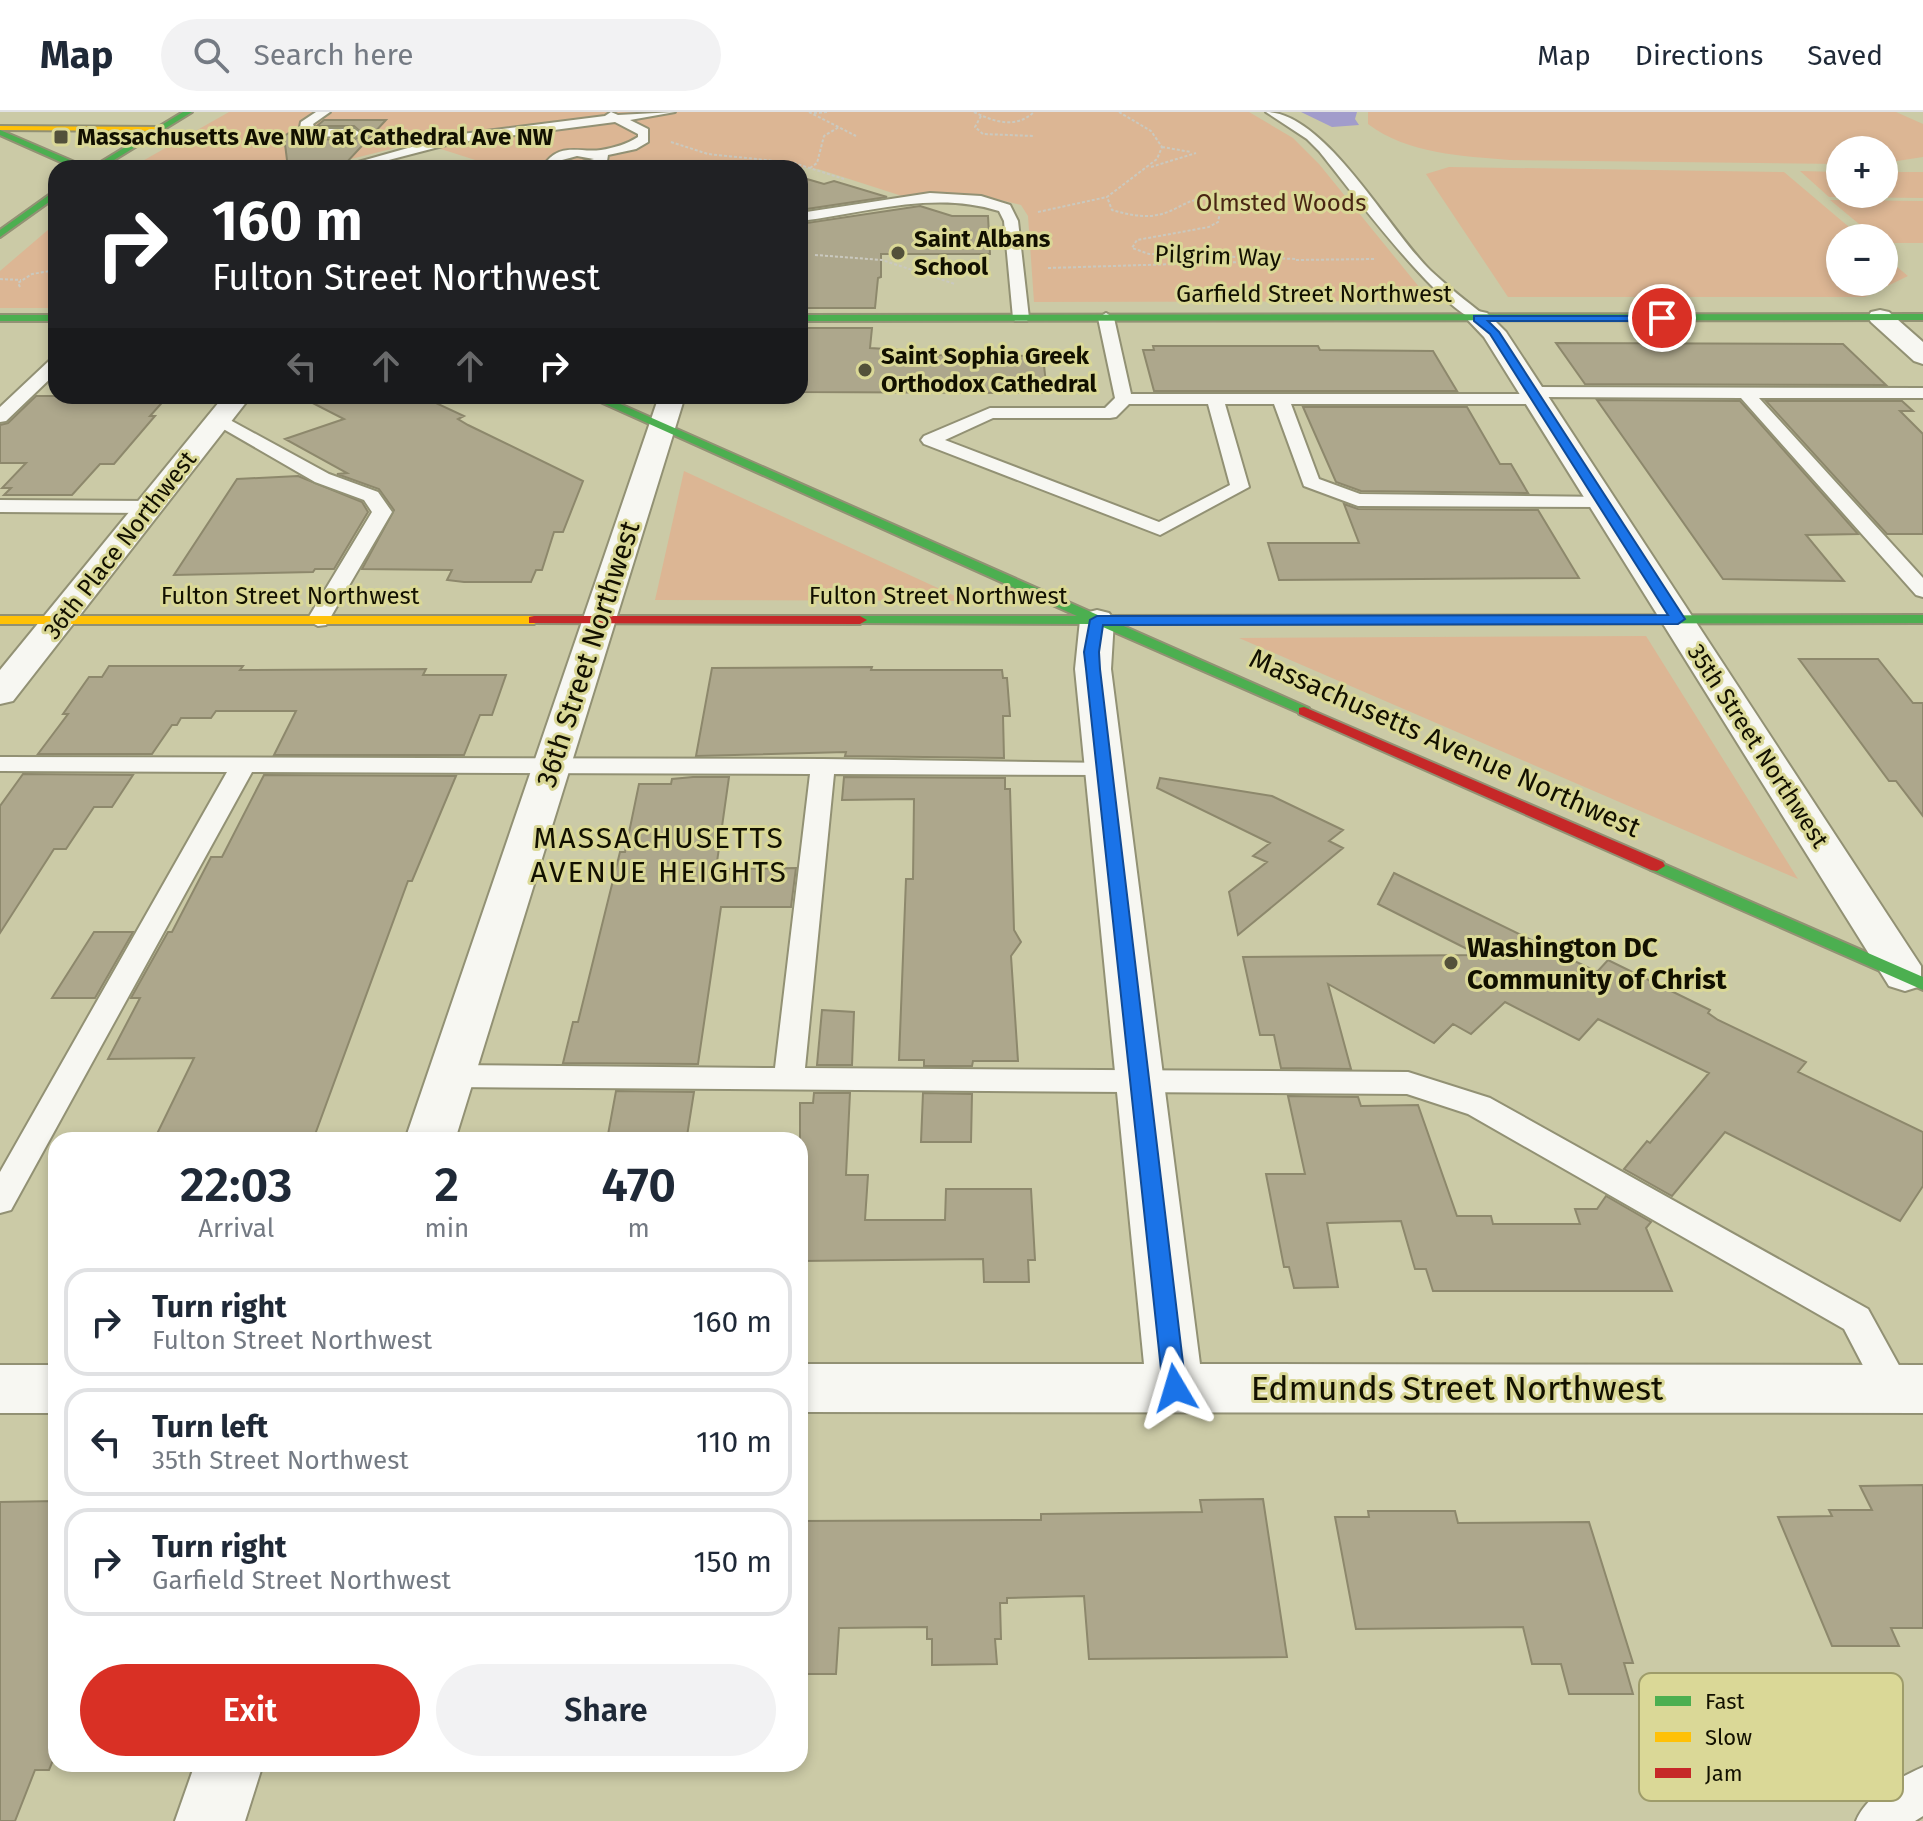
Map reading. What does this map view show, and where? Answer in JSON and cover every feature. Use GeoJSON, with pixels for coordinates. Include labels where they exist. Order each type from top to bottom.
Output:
{"type":"FeatureCollection","features":[{"type":"Feature","properties":{"kind":"main road"},"geometry":{"type":"LineString","coordinates":[[108,160],[188,112]]}},
{"type":"Feature","properties":{"kind":"main road"},"geometry":{"type":"LineString","coordinates":[[0,130],[160,129]]}},
{"type":"Feature","properties":{"kind":"main road"},"geometry":{"type":"LineString","coordinates":[[0,130],[64,160]]}},
{"type":"Feature","properties":{"kind":"main road"},"geometry":{"type":"LineString","coordinates":[[0,234],[48,199]]}},
{"type":"Feature","properties":{"kind":"main road","name":"Garfield Street Northwest"},"geometry":{"type":"LineString","coordinates":[[808,318],[1923,317]]}},
{"type":"Feature","properties":{"kind":"main road"},"geometry":{"type":"LineString","coordinates":[[0,318],[48,318]]}},
{"type":"Feature","properties":{"kind":"main road","name":"Massachusetts Avenue Northwest"},"geometry":{"type":"LineString","coordinates":[[632,404],[667,411],[1097,620],[1914,980]]}},
{"type":"Feature","properties":{"kind":"main road","name":"Fulton Street Northwest"},"geometry":{"type":"LineString","coordinates":[[0,620],[1923,619]]}},
{"type":"Feature","properties":{"kind":"street"},"geometry":{"type":"LineString","coordinates":[[1880,317],[1923,356]]}},
{"type":"Feature","properties":{"kind":"street","name":"35th Street Northwest"},"geometry":{"type":"LineString","coordinates":[[1478,318],[1494,332],[1914,980]]}},
{"type":"Feature","properties":{"kind":"street","name":"36th Place Northwest"},"geometry":{"type":"LineString","coordinates":[[0,693],[229,408]]}},
{"type":"Feature","properties":{"kind":"street","name":"36th Street Northwest"},"geometry":{"type":"LineString","coordinates":[[433,1132],[667,411]]}},
{"type":"Feature","properties":{"kind":"street"},"geometry":{"type":"LineString","coordinates":[[1097,620],[1092,652],[1175,1388]]}},
{"type":"Feature","properties":{"kind":"street","name":"Edmunds Street Northwest"},"geometry":{"type":"LineString","coordinates":[[808,1388],[1909,1389]]}},
{"type":"Feature","properties":{"kind":"street"},"geometry":{"type":"LineString","coordinates":[[0,1389],[48,1389]]}},
{"type":"Feature","properties":{"kind":"street"},"geometry":{"type":"LineString","coordinates":[[210,1821],[226,1772]]}},
{"type":"Feature","properties":{"kind":"lane"},"geometry":{"type":"LineString","coordinates":[[324,112],[307,122],[306,127],[312,133],[354,133]]}},
{"type":"Feature","properties":{"kind":"lane"},"geometry":{"type":"LineString","coordinates":[[598,154],[632,146],[644,139],[644,132],[600,112]]}},
{"type":"Feature","properties":{"kind":"lane"},"geometry":{"type":"LineString","coordinates":[[374,160],[454,139],[669,112]]}},
{"type":"Feature","properties":{"kind":"lane"},"geometry":{"type":"LineString","coordinates":[[1272,112],[1311,136],[1427,276],[1445,285],[1458,302],[1478,318]]}},
{"type":"Feature","properties":{"kind":"lane"},"geometry":{"type":"LineString","coordinates":[[808,216],[893,203],[957,198],[991,202],[1008,213],[1021,318]]}},
{"type":"Feature","properties":{"kind":"lane"},"geometry":{"type":"LineString","coordinates":[[1106,318],[1124,399]]}},
{"type":"Feature","properties":{"kind":"lane"},"geometry":{"type":"LineString","coordinates":[[0,417],[48,372]]}},
{"type":"Feature","properties":{"kind":"lane"},"geometry":{"type":"LineString","coordinates":[[1745,392],[1923,591]]}},
{"type":"Feature","properties":{"kind":"lane"},"geometry":{"type":"LineString","coordinates":[[1215,399],[1240,487],[1160,529],[930,440],[990,413],[1110,413],[1124,399],[1923,393]]}},
{"type":"Feature","properties":{"kind":"lane"},"geometry":{"type":"LineString","coordinates":[[1272,399],[1311,482],[1358,500],[1602,501]]}},
{"type":"Feature","properties":{"kind":"lane"},"geometry":{"type":"LineString","coordinates":[[229,408],[322,478],[371,496],[382,512],[318,620]]}},
{"type":"Feature","properties":{"kind":"lane"},"geometry":{"type":"LineString","coordinates":[[0,506],[150,507]]}},
{"type":"Feature","properties":{"kind":"lane"},"geometry":{"type":"LineString","coordinates":[[0,764],[1104,768]]}},
{"type":"Feature","properties":{"kind":"lane"},"geometry":{"type":"LineString","coordinates":[[0,1201],[244,764]]}},
{"type":"Feature","properties":{"kind":"lane"},"geometry":{"type":"LineString","coordinates":[[789,1078],[823,766]]}},
{"type":"Feature","properties":{"kind":"lane"},"geometry":{"type":"LineString","coordinates":[[451,1076],[1408,1083],[1479,1106],[1856,1319],[1909,1389]]}},
{"type":"Feature","properties":{"kind":"lane"},"geometry":{"type":"LineString","coordinates":[[1878,1821],[1923,1789]]}},
{"type":"Feature","properties":{"kind":"path"},"geometry":{"type":"LineString","coordinates":[[811,113],[828,112]]}},
{"type":"Feature","properties":{"kind":"path"},"geometry":{"type":"LineString","coordinates":[[974,112],[999,122],[1014,122],[1028,118],[1034,112]]}},
{"type":"Feature","properties":{"kind":"path"},"geometry":{"type":"LineString","coordinates":[[1119,112],[1151,131],[1162,147],[1196,153],[1145,169]]}},
{"type":"Feature","properties":{"kind":"path"},"geometry":{"type":"LineString","coordinates":[[811,113],[856,136]]}},
{"type":"Feature","properties":{"kind":"path"},"geometry":{"type":"LineString","coordinates":[[981,116],[975,127],[983,134],[1033,136]]}},
{"type":"Feature","properties":{"kind":"path"},"geometry":{"type":"LineString","coordinates":[[809,168],[817,163],[820,139],[825,132],[839,127]]}},
{"type":"Feature","properties":{"kind":"path"},"geometry":{"type":"LineString","coordinates":[[667,140],[708,154],[765,160]]}},
{"type":"Feature","properties":{"kind":"path"},"geometry":{"type":"LineString","coordinates":[[1008,213],[1063,208],[1107,197],[1157,159],[1162,147]]}},
{"type":"Feature","properties":{"kind":"path"},"geometry":{"type":"LineString","coordinates":[[809,168],[847,180]]}},
{"type":"Feature","properties":{"kind":"path","name":"Pilgrim Way"},"geometry":{"type":"LineString","coordinates":[[1107,197],[1112,210],[1133,215],[1164,213],[1187,199],[1205,199],[1218,204],[1221,216],[1209,227],[1137,240],[1132,248],[1136,251],[1297,259]]}},
{"type":"Feature","properties":{"kind":"path"},"geometry":{"type":"LineString","coordinates":[[815,255],[882,260],[901,266]]}},
{"type":"Feature","properties":{"kind":"path"},"geometry":{"type":"LineString","coordinates":[[1035,267],[1118,268],[1297,259],[1387,259]]}},
{"type":"Feature","properties":{"kind":"path"},"geometry":{"type":"LineString","coordinates":[[0,279],[21,280],[48,269]]}},
{"type":"Feature","properties":{"kind":"path"},"geometry":{"type":"LineString","coordinates":[[21,280],[19,287],[24,289]]}},
{"type":"Feature","properties":{"kind":"green space","name":"Olmsted Woods"},"geometry":{"type":"Polygon","coordinates":[[[229,112],[1249,112],[1293,138],[1319,164],[1424,293],[1425,301],[1034,302],[1028,216],[1021,205],[976,194],[902,196],[808,168],[808,160],[475,160],[419,142],[347,160],[144,160],[229,112]]]}},
{"type":"Feature","properties":{"kind":"green space"},"geometry":{"type":"Polygon","coordinates":[[[1368,112],[1896,112],[1923,124],[1923,157],[1898,161],[1898,136],[1826,136],[1826,164],[1510,160],[1418,148],[1383,134],[1368,124],[1368,112]]]}},
{"type":"Feature","properties":{"kind":"green space"},"geometry":{"type":"Polygon","coordinates":[[[1449,167],[1784,172],[1845,224],[1826,224],[1826,296],[1867,296],[1508,297],[1426,174],[1449,167]]]}},
{"type":"Feature","properties":{"kind":"green space"},"geometry":{"type":"Polygon","coordinates":[[[1800,171],[1826,172],[1826,194],[1800,171]]]}},
{"type":"Feature","properties":{"kind":"green space"},"geometry":{"type":"Polygon","coordinates":[[[1898,172],[1923,172],[1923,198],[1898,198],[1898,172]]]}},
{"type":"Feature","properties":{"kind":"green space"},"geometry":{"type":"Polygon","coordinates":[[[1898,201],[1923,201],[1923,243],[1898,243],[1898,224],[1859,224],[1840,208],[1898,208],[1898,201]]]}},
{"type":"Feature","properties":{"kind":"green space"},"geometry":{"type":"Polygon","coordinates":[[[48,230],[48,308],[0,308],[0,271],[48,230]]]}},
{"type":"Feature","properties":{"kind":"green space"},"geometry":{"type":"Polygon","coordinates":[[[1898,268],[1908,276],[1898,281],[1898,268]]]}},
{"type":"Feature","properties":{"kind":"green space"},"geometry":{"type":"Polygon","coordinates":[[[684,471],[966,601],[655,600],[684,471]]]}},
{"type":"Feature","properties":{"kind":"green space"},"geometry":{"type":"Polygon","coordinates":[[[1646,636],[1798,879],[1239,638],[1646,636]]]}},
{"type":"Feature","properties":{"kind":"shaded area"},"geometry":{"type":"Polygon","coordinates":[[[1301,112],[1357,112],[1355,119],[1359,125],[1332,127],[1301,112]]]}},
{"type":"Feature","properties":{"kind":"building"},"geometry":{"type":"Polygon","coordinates":[[[324,120],[386,120],[349,160],[287,160],[284,136],[297,128],[308,139],[354,140],[363,134],[354,126],[317,126],[324,120]]]}},
{"type":"Feature","properties":{"kind":"building"},"geometry":{"type":"Polygon","coordinates":[[[808,179],[824,184],[834,181],[887,197],[808,209],[808,179]]]}},
{"type":"Feature","properties":{"kind":"building"},"geometry":{"type":"Polygon","coordinates":[[[920,206],[952,216],[988,216],[990,254],[881,254],[881,277],[878,278],[875,308],[808,308],[808,223],[920,206]]]}},
{"type":"Feature","properties":{"kind":"building"},"geometry":{"type":"Polygon","coordinates":[[[808,328],[872,328],[870,348],[903,350],[903,355],[1043,356],[1047,393],[808,392],[808,328]]]}},
{"type":"Feature","properties":{"kind":"building"},"geometry":{"type":"Polygon","coordinates":[[[1556,343],[1843,344],[1886,385],[1585,384],[1556,343]]]}},
{"type":"Feature","properties":{"kind":"building"},"geometry":{"type":"Polygon","coordinates":[[[1153,346],[1318,346],[1320,350],[1433,351],[1457,391],[1154,391],[1143,350],[1154,350],[1153,346]]]}},
{"type":"Feature","properties":{"kind":"building"},"geometry":{"type":"Polygon","coordinates":[[[36,396],[48,396],[48,404],[161,404],[150,416],[155,416],[114,464],[100,464],[72,495],[4,495],[11,488],[2,488],[26,463],[0,463],[0,425],[8,423],[36,396]]]}},
{"type":"Feature","properties":{"kind":"building"},"geometry":{"type":"Polygon","coordinates":[[[1597,400],[1740,401],[1858,534],[1806,535],[1844,581],[1723,579],[1597,400]]]}},
{"type":"Feature","properties":{"kind":"building"},"geometry":{"type":"Polygon","coordinates":[[[1766,401],[1902,401],[1913,411],[1900,411],[1923,434],[1923,534],[1887,534],[1766,401]]]}},
{"type":"Feature","properties":{"kind":"building"},"geometry":{"type":"Polygon","coordinates":[[[315,404],[438,404],[464,416],[458,419],[468,425],[583,481],[563,532],[554,532],[542,570],[536,570],[531,582],[464,582],[447,580],[452,570],[362,569],[394,510],[379,489],[337,474],[347,473],[285,439],[344,419],[315,404]]]}},
{"type":"Feature","properties":{"kind":"building"},"geometry":{"type":"Polygon","coordinates":[[[1303,407],[1467,407],[1500,464],[1511,464],[1528,493],[1361,491],[1336,482],[1303,407]]]}},
{"type":"Feature","properties":{"kind":"building"},"geometry":{"type":"Polygon","coordinates":[[[298,476],[362,502],[368,512],[334,569],[174,575],[237,479],[298,476]]]}},
{"type":"Feature","properties":{"kind":"building"},"geometry":{"type":"Polygon","coordinates":[[[1344,504],[1358,509],[1538,510],[1579,578],[1279,580],[1268,543],[1359,543],[1344,504]]]}},
{"type":"Feature","properties":{"kind":"building"},"geometry":{"type":"Polygon","coordinates":[[[1799,659],[1878,659],[1913,703],[1923,703],[1923,816],[1896,781],[1889,781],[1799,659]]]}},
{"type":"Feature","properties":{"kind":"building"},"geometry":{"type":"Polygon","coordinates":[[[109,666],[243,666],[240,670],[426,669],[423,675],[506,675],[492,715],[480,715],[464,755],[274,755],[296,711],[216,711],[211,718],[181,718],[177,725],[172,725],[152,754],[38,754],[68,714],[63,714],[89,677],[102,677],[109,666]]]}},
{"type":"Feature","properties":{"kind":"building"},"geometry":{"type":"Polygon","coordinates":[[[872,667],[871,670],[1002,670],[1003,678],[1007,678],[1010,716],[1003,716],[1004,758],[845,756],[846,752],[696,756],[712,668],[872,667]]]}},
{"type":"Feature","properties":{"kind":"building"},"geometry":{"type":"Polygon","coordinates":[[[23,774],[133,775],[112,807],[94,807],[66,849],[54,849],[0,933],[0,806],[23,774]]]}},
{"type":"Feature","properties":{"kind":"building"},"geometry":{"type":"Polygon","coordinates":[[[264,775],[456,776],[412,881],[408,881],[316,1132],[158,1132],[194,1058],[108,1059],[140,998],[131,998],[168,932],[172,932],[211,857],[222,857],[264,775]]]}},
{"type":"Feature","properties":{"kind":"building"},"geometry":{"type":"Polygon","coordinates":[[[729,777],[716,869],[796,868],[791,907],[721,907],[698,1064],[563,1063],[573,1022],[578,1022],[620,852],[625,852],[639,784],[671,784],[672,779],[729,777]]]}},
{"type":"Feature","properties":{"kind":"building"},"geometry":{"type":"Polygon","coordinates":[[[844,777],[1005,778],[1005,789],[1010,789],[1014,930],[1021,942],[1011,956],[1018,1061],[973,1061],[972,1066],[924,1066],[924,1060],[899,1060],[906,879],[913,879],[914,799],[842,800],[844,777]]]}},
{"type":"Feature","properties":{"kind":"building"},"geometry":{"type":"Polygon","coordinates":[[[1160,778],[1272,796],[1343,830],[1329,841],[1343,848],[1238,935],[1229,892],[1267,862],[1253,856],[1270,843],[1157,788],[1160,778]]]}},
{"type":"Feature","properties":{"kind":"building"},"geometry":{"type":"Polygon","coordinates":[[[1394,873],[1597,972],[1608,960],[1710,1010],[1708,1013],[1718,1020],[1806,1062],[1798,1072],[1923,1132],[1923,1186],[1900,1221],[1725,1132],[1672,1196],[1624,1169],[1709,1073],[1598,1019],[1579,1040],[1505,1002],[1471,1034],[1453,1024],[1434,1043],[1328,984],[1351,1069],[1281,1068],[1274,1035],[1260,1035],[1243,957],[1479,955],[1378,904],[1394,873]]]}},
{"type":"Feature","properties":{"kind":"building"},"geometry":{"type":"Polygon","coordinates":[[[94,932],[133,932],[95,998],[52,998],[94,932]]]}},
{"type":"Feature","properties":{"kind":"building"},"geometry":{"type":"Polygon","coordinates":[[[822,1010],[854,1012],[852,1065],[817,1065],[822,1010]]]}},
{"type":"Feature","properties":{"kind":"building"},"geometry":{"type":"Polygon","coordinates":[[[616,1091],[694,1092],[688,1132],[608,1132],[616,1091]]]}},
{"type":"Feature","properties":{"kind":"building"},"geometry":{"type":"Polygon","coordinates":[[[814,1093],[850,1093],[846,1175],[868,1175],[865,1220],[945,1220],[946,1189],[1031,1189],[1035,1260],[1028,1260],[1029,1282],[984,1282],[983,1259],[808,1261],[808,1132],[800,1132],[800,1103],[813,1103],[814,1093]]]}},
{"type":"Feature","properties":{"kind":"building"},"geometry":{"type":"Polygon","coordinates":[[[923,1093],[972,1094],[971,1142],[921,1142],[923,1093]]]}},
{"type":"Feature","properties":{"kind":"building"},"geometry":{"type":"Polygon","coordinates":[[[1288,1096],[1358,1097],[1361,1106],[1418,1105],[1457,1216],[1491,1216],[1493,1224],[1580,1224],[1575,1209],[1597,1209],[1606,1196],[1651,1222],[1646,1228],[1672,1291],[1433,1291],[1426,1269],[1415,1269],[1401,1221],[1327,1223],[1338,1287],[1294,1288],[1289,1267],[1284,1267],[1266,1174],[1305,1174],[1288,1096]]]}},
{"type":"Feature","properties":{"kind":"building"},"geometry":{"type":"Polygon","coordinates":[[[1923,1485],[1923,1628],[1891,1628],[1899,1646],[1832,1646],[1778,1517],[1832,1516],[1829,1510],[1872,1510],[1860,1486],[1923,1485]]]}},
{"type":"Feature","properties":{"kind":"building"},"geometry":{"type":"Polygon","coordinates":[[[1263,1499],[1287,1657],[1089,1659],[1084,1596],[1007,1598],[1007,1603],[1000,1603],[1001,1639],[995,1639],[997,1664],[932,1665],[932,1639],[927,1639],[927,1627],[839,1628],[836,1674],[808,1674],[808,1521],[1041,1520],[1041,1514],[1202,1512],[1200,1500],[1263,1499]]]}},
{"type":"Feature","properties":{"kind":"building"},"geometry":{"type":"Polygon","coordinates":[[[48,1501],[48,1770],[35,1770],[15,1821],[0,1821],[0,1502],[48,1501]]]}},
{"type":"Feature","properties":{"kind":"building"},"geometry":{"type":"Polygon","coordinates":[[[1368,1511],[1455,1511],[1458,1523],[1589,1522],[1633,1663],[1624,1663],[1633,1694],[1569,1694],[1561,1664],[1532,1664],[1523,1627],[1356,1629],[1335,1517],[1369,1517],[1368,1511]]]}},
{"type":"Feature","properties":{"kind":"traffic: fast"},"geometry":{"type":"LineString","coordinates":[[108,160],[188,112]]}},
{"type":"Feature","properties":{"kind":"traffic: fast"},"geometry":{"type":"LineString","coordinates":[[0,132],[63,160]]}},
{"type":"Feature","properties":{"kind":"traffic: fast"},"geometry":{"type":"LineString","coordinates":[[0,234],[48,199]]}},
{"type":"Feature","properties":{"kind":"traffic: fast"},"geometry":{"type":"LineString","coordinates":[[808,318],[1923,317]]}},
{"type":"Feature","properties":{"kind":"traffic: fast"},"geometry":{"type":"LineString","coordinates":[[0,318],[48,318]]}},
{"type":"Feature","properties":{"kind":"traffic: fast"},"geometry":{"type":"LineString","coordinates":[[611,404],[1304,711]]}},
{"type":"Feature","properties":{"kind":"traffic: fast"},"geometry":{"type":"LineString","coordinates":[[860,620],[1923,619]]}},
{"type":"Feature","properties":{"kind":"traffic: fast"},"geometry":{"type":"LineString","coordinates":[[1657,866],[1923,984]]}},
{"type":"Feature","properties":{"kind":"traffic: slow"},"geometry":{"type":"LineString","coordinates":[[0,128],[160,129]]}},
{"type":"Feature","properties":{"kind":"traffic: slow"},"geometry":{"type":"LineString","coordinates":[[0,620],[534,620]]}},
{"type":"Feature","properties":{"kind":"traffic: jam"},"geometry":{"type":"LineString","coordinates":[[534,620],[860,620]]}},
{"type":"Feature","properties":{"kind":"traffic: jam"},"geometry":{"type":"LineString","coordinates":[[1304,711],[1657,866]]}},
{"type":"Feature","properties":{"kind":"place","name":"Massachusetts Ave NW at Cathedral Ave NW"},"geometry":{"type":"Point","coordinates":[61,137]}},
{"type":"Feature","properties":{"kind":"place","name":"Saint Albans School"},"geometry":{"type":"Point","coordinates":[898,253]}},
{"type":"Feature","properties":{"kind":"place","name":"Saint Sophia Greek Orthodox Cathedral"},"geometry":{"type":"Point","coordinates":[865,370]}},
{"type":"Feature","properties":{"kind":"place","name":"Washington DC Community of Christ"},"geometry":{"type":"Point","coordinates":[1451,963]}},
{"type":"Feature","properties":{"kind":"district","name":"MASSACHUSETTS AVENUE HEIGHTS"},"geometry":{"type":"Point","coordinates":[659,855]}},
{"type":"Feature","properties":{"kind":"route"},"geometry":{"type":"LineString","coordinates":[[1175,1388],[1093,669],[1097,620],[1678,619],[1494,332],[1478,318],[1662,318]]}}]}
